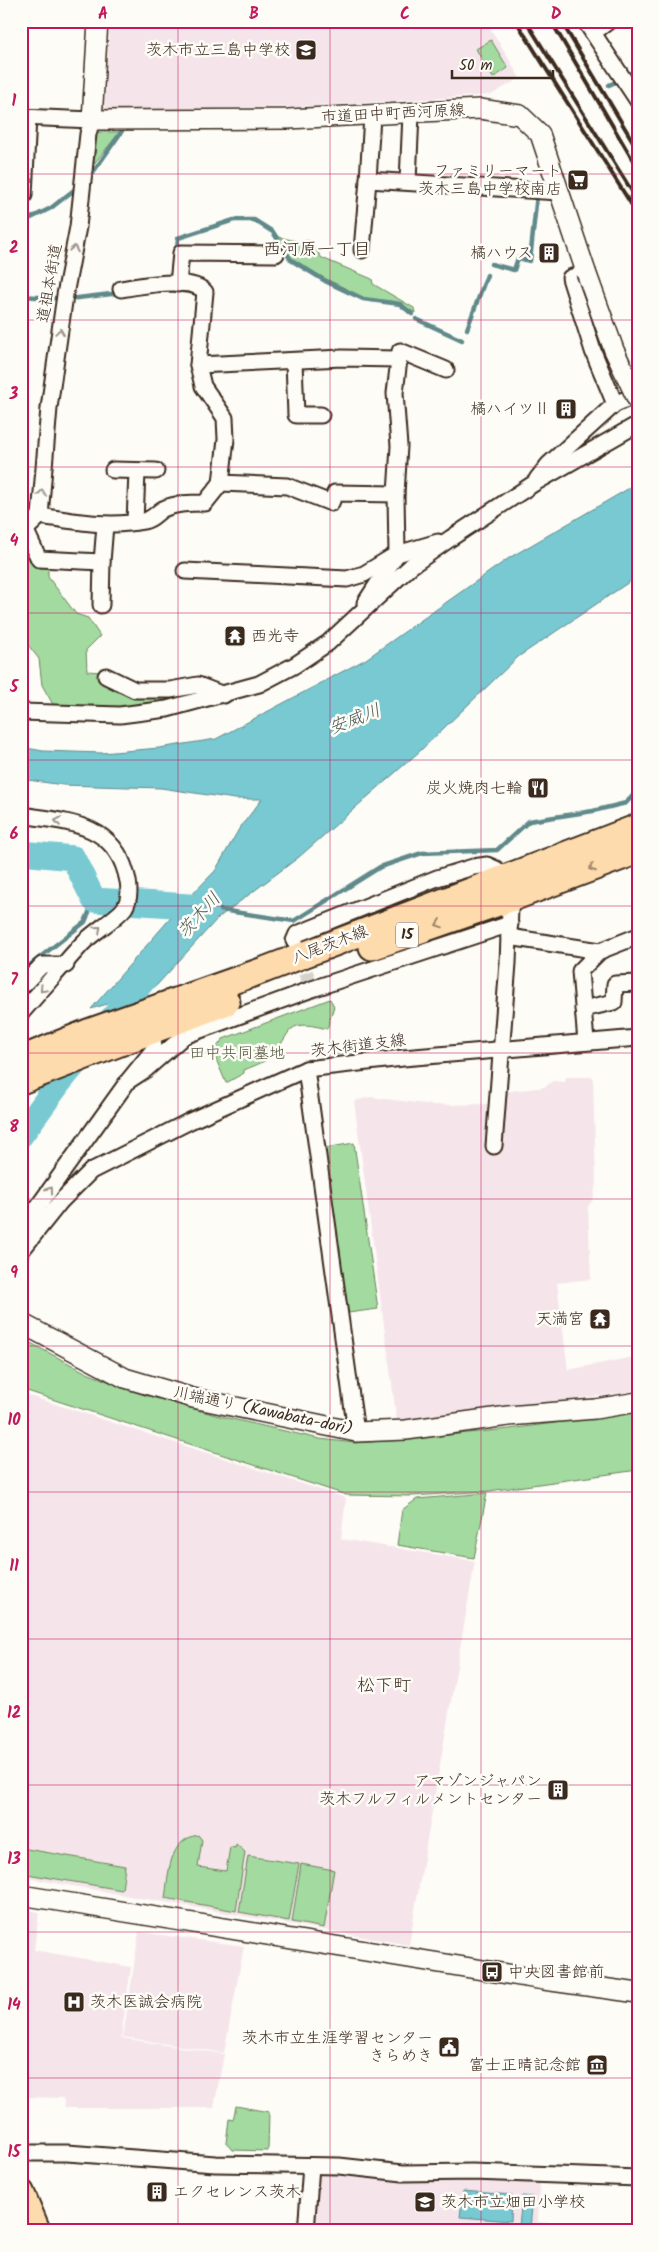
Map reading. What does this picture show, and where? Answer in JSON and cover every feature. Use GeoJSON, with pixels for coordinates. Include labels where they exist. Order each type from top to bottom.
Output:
{"type":"FeatureCollection","features":[{"type":"Feature","properties":{"kind":"highway"},"geometry":{"type":"LineString","coordinates":[[21,2192],[37,2231]]}},
{"type":"Feature","properties":{"kind":"main road","name":"八尾茨木線"},"geometry":{"type":"LineString","coordinates":[[21,1068],[174,1018],[270,982],[507,889],[638,828]]}},
{"type":"Feature","properties":{"kind":"main road","name":"八尾茨木線"},"geometry":{"type":"LineString","coordinates":[[21,1059],[88,1032],[507,889],[638,851]]}},
{"type":"Feature","properties":{"kind":"main road","name":"15"},"geometry":{"type":"LineString","coordinates":[[21,1081],[146,1033],[174,1018]]}},
{"type":"Feature","properties":{"kind":"main road","name":"15"},"geometry":{"type":"LineString","coordinates":[[21,1048],[88,1032]]}},
{"type":"Feature","properties":{"kind":"street"},"geometry":{"type":"LineString","coordinates":[[21,196],[24,196],[25,117],[92,120],[98,21]]}},
{"type":"Feature","properties":{"kind":"street"},"geometry":{"type":"LineString","coordinates":[[609,21],[589,27],[638,101]]}},
{"type":"Feature","properties":{"kind":"street","name":"市道田中町西河原線"},"geometry":{"type":"LineString","coordinates":[[92,120],[288,119],[480,109],[520,115],[540,134],[614,350],[638,401]]}},
{"type":"Feature","properties":{"kind":"street"},"geometry":{"type":"LineString","coordinates":[[408,182],[410,114]]}},
{"type":"Feature","properties":{"kind":"street"},"geometry":{"type":"LineString","coordinates":[[362,250],[372,116]]}},
{"type":"Feature","properties":{"kind":"street","name":"道祖本街道"},"geometry":{"type":"LineString","coordinates":[[40,516],[49,408],[64,301],[78,227],[88,134],[92,120]]}},
{"type":"Feature","properties":{"kind":"street"},"geometry":{"type":"LineString","coordinates":[[368,180],[559,192]]}},
{"type":"Feature","properties":{"kind":"street"},"geometry":{"type":"LineString","coordinates":[[178,284],[182,253],[276,254]]}},
{"type":"Feature","properties":{"kind":"street"},"geometry":{"type":"LineString","coordinates":[[586,272],[570,278],[593,351],[615,404]]}},
{"type":"Feature","properties":{"kind":"street"},"geometry":{"type":"LineString","coordinates":[[102,562],[39,559],[24,532],[40,516],[105,525],[154,518],[162,510],[180,504],[205,503],[222,483],[225,418],[203,386],[198,365],[198,344],[206,296],[202,288],[178,284],[147,285],[121,290]]}},
{"type":"Feature","properties":{"kind":"street"},"geometry":{"type":"LineString","coordinates":[[362,611],[367,599],[397,554],[396,494],[399,446],[394,393],[400,351],[446,370]]}},
{"type":"Feature","properties":{"kind":"street"},"geometry":{"type":"LineString","coordinates":[[198,365],[342,358],[398,359]]}},
{"type":"Feature","properties":{"kind":"street"},"geometry":{"type":"LineString","coordinates":[[294,361],[296,415],[321,415]]}},
{"type":"Feature","properties":{"kind":"street"},"geometry":{"type":"LineString","coordinates":[[533,484],[549,464],[615,404],[638,394]]}},
{"type":"Feature","properties":{"kind":"street"},"geometry":{"type":"LineString","coordinates":[[21,712],[120,715],[167,709],[259,684],[295,665],[328,643],[411,566],[451,538],[533,484],[638,424]]}},
{"type":"Feature","properties":{"kind":"street"},"geometry":{"type":"LineString","coordinates":[[113,470],[156,471]]}},
{"type":"Feature","properties":{"kind":"street"},"geometry":{"type":"LineString","coordinates":[[135,522],[138,472]]}},
{"type":"Feature","properties":{"kind":"street"},"geometry":{"type":"LineString","coordinates":[[222,483],[287,486],[331,503],[335,493],[396,494]]}},
{"type":"Feature","properties":{"kind":"street"},"geometry":{"type":"LineString","coordinates":[[101,605],[105,525]]}},
{"type":"Feature","properties":{"kind":"street"},"geometry":{"type":"LineString","coordinates":[[185,571],[347,579],[364,574],[397,554],[451,538]]}},
{"type":"Feature","properties":{"kind":"street"},"geometry":{"type":"LineString","coordinates":[[106,676],[135,690],[170,690],[198,685],[224,695]]}},
{"type":"Feature","properties":{"kind":"street"},"geometry":{"type":"LineString","coordinates":[[21,815],[71,823],[93,830],[108,840],[124,867],[128,890],[126,906],[82,944],[66,965],[21,1013]]}},
{"type":"Feature","properties":{"kind":"street"},"geometry":{"type":"LineString","coordinates":[[294,941],[298,934],[437,878],[473,867],[487,865],[496,869],[507,889],[509,931],[494,1146]]}},
{"type":"Feature","properties":{"kind":"street"},"geometry":{"type":"LineString","coordinates":[[128,1081],[145,1070],[184,1036],[312,989],[509,931],[600,951]]}},
{"type":"Feature","properties":{"kind":"street"},"geometry":{"type":"LineString","coordinates":[[586,1042],[580,971],[600,951],[638,936]]}},
{"type":"Feature","properties":{"kind":"street"},"geometry":{"type":"LineString","coordinates":[[21,987],[42,965],[66,965]]}},
{"type":"Feature","properties":{"kind":"street"},"geometry":{"type":"LineString","coordinates":[[583,1009],[614,1002],[615,984],[638,982]]}},
{"type":"Feature","properties":{"kind":"street"},"geometry":{"type":"LineString","coordinates":[[21,1230],[128,1081],[154,1049],[153,1038],[146,1033]]}},
{"type":"Feature","properties":{"kind":"street","name":"茨木街道支線"},"geometry":{"type":"LineString","coordinates":[[21,1252],[60,1202],[91,1171],[190,1121],[306,1070],[638,1038]]}},
{"type":"Feature","properties":{"kind":"street"},"geometry":{"type":"LineString","coordinates":[[306,1070],[356,1432]]}},
{"type":"Feature","properties":{"kind":"street","name":"川端通り (Kawabata-dori)"},"geometry":{"type":"LineString","coordinates":[[21,1323],[126,1378],[193,1398],[356,1432],[406,1430],[508,1416],[595,1409],[638,1402]]}},
{"type":"Feature","properties":{"kind":"street"},"geometry":{"type":"LineString","coordinates":[[21,1895],[544,1980],[638,1993]]}},
{"type":"Feature","properties":{"kind":"street"},"geometry":{"type":"LineString","coordinates":[[21,2153],[66,2153],[215,2164],[339,2166],[403,2173],[472,2172],[638,2178]]}},
{"type":"Feature","properties":{"kind":"street"},"geometry":{"type":"LineString","coordinates":[[306,2231],[311,2166]]}},
{"type":"Feature","properties":{"kind":"shaded area","name":"茨木市立三島中学校"},"geometry":{"type":"Polygon","coordinates":[[[110,21],[486,21],[520,78],[491,95],[297,107],[104,110],[110,21]]]}},
{"type":"Feature","properties":{"kind":"shaded area"},"geometry":{"type":"Polygon","coordinates":[[[566,1077],[593,1077],[596,1183],[593,1200],[588,1206],[591,1279],[557,1283],[568,1370],[638,1356],[638,1391],[397,1422],[354,1101],[370,1097],[433,1105],[490,1104],[493,1093],[545,1087],[553,1081],[565,1082],[566,1077]]]}},
{"type":"Feature","properties":{"kind":"shaded area"},"geometry":{"type":"Polygon","coordinates":[[[21,1393],[346,1498],[341,1539],[475,1561],[409,1945],[21,1877],[21,1393]]]}},
{"type":"Feature","properties":{"kind":"shaded area","name":"茨木医誠会病院"},"geometry":{"type":"Polygon","coordinates":[[[21,1909],[39,1912],[34,1950],[131,1967],[121,2038],[224,2054],[214,2108],[65,2108],[63,2098],[21,2097],[21,1909]]]}},
{"type":"Feature","properties":{"kind":"shaded area"},"geometry":{"type":"Polygon","coordinates":[[[139,1932],[244,1946],[224,2053],[123,2037],[139,1932]]]}},
{"type":"Feature","properties":{"kind":"shaded area","name":"茨木市立畑田小学校"},"geometry":{"type":"Polygon","coordinates":[[[322,2170],[540,2181],[538,2222],[603,2227],[603,2231],[309,2231],[313,2175],[322,2170]]]}},
{"type":"Feature","properties":{"kind":"green space"},"geometry":{"type":"Polygon","coordinates":[[[491,40],[508,68],[493,78],[476,49],[491,40]]]}},
{"type":"Feature","properties":{"kind":"green space"},"geometry":{"type":"Polygon","coordinates":[[[99,132],[120,132],[89,170],[91,140],[99,132]]]}},
{"type":"Feature","properties":{"kind":"green space"},"geometry":{"type":"Polygon","coordinates":[[[278,237],[301,242],[308,240],[322,258],[372,279],[373,284],[414,308],[415,313],[397,302],[365,298],[322,277],[290,257],[278,237]]]}},
{"type":"Feature","properties":{"kind":"green space"},"geometry":{"type":"Polygon","coordinates":[[[21,538],[48,565],[48,577],[76,614],[88,618],[100,636],[86,650],[87,671],[100,672],[101,680],[207,695],[149,709],[55,708],[42,685],[39,659],[21,636],[21,538]]]}},
{"type":"Feature","properties":{"kind":"green space","name":"田中共同墓地"},"geometry":{"type":"Polygon","coordinates":[[[330,999],[334,1006],[327,1029],[301,1025],[294,1027],[289,1031],[275,1052],[266,1060],[244,1070],[244,1073],[226,1083],[213,1052],[223,1039],[330,999]]]}},
{"type":"Feature","properties":{"kind":"green space"},"geometry":{"type":"Polygon","coordinates":[[[354,1143],[378,1309],[348,1313],[325,1148],[354,1143]]]}},
{"type":"Feature","properties":{"kind":"green space"},"geometry":{"type":"Polygon","coordinates":[[[21,1338],[87,1373],[135,1392],[219,1416],[320,1439],[355,1443],[398,1440],[509,1429],[638,1412],[638,1470],[489,1491],[412,1496],[346,1495],[21,1389],[21,1338]]]}},
{"type":"Feature","properties":{"kind":"green space"},"geometry":{"type":"Polygon","coordinates":[[[487,1493],[474,1558],[397,1545],[402,1510],[417,1499],[487,1493]]]}},
{"type":"Feature","properties":{"kind":"green space"},"geometry":{"type":"Polygon","coordinates":[[[198,1835],[202,1840],[198,1867],[226,1871],[230,1847],[235,1848],[236,1844],[245,1852],[236,1911],[165,1898],[169,1868],[175,1851],[188,1838],[198,1835]]]}},
{"type":"Feature","properties":{"kind":"green space"},"geometry":{"type":"Polygon","coordinates":[[[21,1848],[125,1866],[122,1890],[21,1873],[21,1848]]]}},
{"type":"Feature","properties":{"kind":"green space"},"geometry":{"type":"Polygon","coordinates":[[[248,1856],[299,1864],[289,1921],[239,1912],[248,1856]]]}},
{"type":"Feature","properties":{"kind":"green space"},"geometry":{"type":"Polygon","coordinates":[[[301,1864],[334,1870],[324,1928],[292,1922],[301,1864]]]}},
{"type":"Feature","properties":{"kind":"green space"},"geometry":{"type":"Polygon","coordinates":[[[236,2106],[269,2112],[268,2151],[232,2150],[226,2143],[229,2119],[233,2120],[236,2106]]]}},
{"type":"Feature","properties":{"kind":"water","name":"安威川"},"geometry":{"type":"Polygon","coordinates":[[[638,483],[638,576],[518,657],[420,751],[299,857],[218,918],[157,985],[153,988],[152,984],[123,994],[123,999],[91,1009],[181,906],[215,871],[239,829],[262,799],[235,799],[161,788],[63,785],[21,779],[21,747],[43,751],[102,753],[159,748],[216,739],[366,659],[509,558],[638,483]]]}},
{"type":"Feature","properties":{"kind":"water"},"geometry":{"type":"Polygon","coordinates":[[[463,2191],[512,2195],[511,2221],[460,2217],[463,2191]]]}},
{"type":"Feature","properties":{"kind":"water"},"geometry":{"type":"Polygon","coordinates":[[[522,2196],[533,2197],[530,2228],[519,2227],[522,2196]]]}},
{"type":"Feature","properties":{"kind":"waterway"},"geometry":{"type":"LineString","coordinates":[[609,85],[638,72]]}},
{"type":"Feature","properties":{"kind":"waterway"},"geometry":{"type":"LineString","coordinates":[[89,178],[122,131]]}},
{"type":"Feature","properties":{"kind":"waterway"},"geometry":{"type":"LineString","coordinates":[[21,223],[51,208],[79,186]]}},
{"type":"Feature","properties":{"kind":"waterway"},"geometry":{"type":"LineString","coordinates":[[491,264],[514,270],[518,258],[530,261],[537,194]]}},
{"type":"Feature","properties":{"kind":"waterway"},"geometry":{"type":"LineString","coordinates":[[177,251],[178,238],[234,220],[254,220],[273,232],[291,260],[327,282],[363,299],[400,304],[412,314]]}},
{"type":"Feature","properties":{"kind":"waterway"},"geometry":{"type":"LineString","coordinates":[[467,329],[487,275]]}},
{"type":"Feature","properties":{"kind":"waterway"},"geometry":{"type":"LineString","coordinates":[[21,296],[69,299],[120,293]]}},
{"type":"Feature","properties":{"kind":"waterway"},"geometry":{"type":"LineString","coordinates":[[416,319],[462,340]]}},
{"type":"Feature","properties":{"kind":"waterway"},"geometry":{"type":"LineString","coordinates":[[221,910],[294,921],[380,867],[422,853],[497,850],[529,821],[593,811],[626,803],[638,790]]}},
{"type":"Feature","properties":{"kind":"waterway"},"geometry":{"type":"LineString","coordinates":[[21,853],[73,858],[94,900],[205,907]]}},
{"type":"Feature","properties":{"kind":"waterway"},"geometry":{"type":"LineString","coordinates":[[21,972],[85,922],[94,900]]}},
{"type":"Feature","properties":{"kind":"waterway","name":"茨木川"},"geometry":{"type":"LineString","coordinates":[[21,1135],[59,1083],[157,964]]}},
{"type":"Feature","properties":{"kind":"tunnel"},"geometry":{"type":"LineString","coordinates":[[297,951],[312,989]]}},
{"type":"Feature","properties":{"kind":"railway"},"geometry":{"type":"LineString","coordinates":[[516,21],[638,215]]}},
{"type":"Feature","properties":{"kind":"railway"},"geometry":{"type":"LineString","coordinates":[[526,21],[638,201]]}},
{"type":"Feature","properties":{"kind":"railway"},"geometry":{"type":"LineString","coordinates":[[551,21],[638,169]]}},
{"type":"Feature","properties":{"kind":"railway"},"geometry":{"type":"LineString","coordinates":[[561,21],[638,150]]}},
{"type":"Feature","properties":{"kind":"place","name":"茨木市立三島中学校"},"geometry":{"type":"Point","coordinates":[306,50]}},
{"type":"Feature","properties":{"kind":"place","name":"ファミリーマート 茨木三島中学校南店"},"geometry":{"type":"Point","coordinates":[578,180]}},
{"type":"Feature","properties":{"kind":"place","name":"橘ハウス"},"geometry":{"type":"Point","coordinates":[549,253]}},
{"type":"Feature","properties":{"kind":"place","name":"橘ハイツⅡ"},"geometry":{"type":"Point","coordinates":[566,409]}},
{"type":"Feature","properties":{"kind":"place","name":"西光寺"},"geometry":{"type":"Point","coordinates":[235,636]}},
{"type":"Feature","properties":{"kind":"place","name":"炭火焼肉七輪"},"geometry":{"type":"Point","coordinates":[538,788]}},
{"type":"Feature","properties":{"kind":"place","name":"天満宮"},"geometry":{"type":"Point","coordinates":[600,1319]}},
{"type":"Feature","properties":{"kind":"place","name":"アマゾンジャパン 茨木フルフィルメントセンター"},"geometry":{"type":"Point","coordinates":[558,1790]}},
{"type":"Feature","properties":{"kind":"place","name":"中央図書館前"},"geometry":{"type":"Point","coordinates":[492,1972]}},
{"type":"Feature","properties":{"kind":"place","name":"茨木医誠会病院"},"geometry":{"type":"Point","coordinates":[74,2002]}},
{"type":"Feature","properties":{"kind":"place","name":"茨木市立生涯学習センター きらめき"},"geometry":{"type":"Point","coordinates":[449,2047]}},
{"type":"Feature","properties":{"kind":"place","name":"富士正晴記念館"},"geometry":{"type":"Point","coordinates":[597,2065]}},
{"type":"Feature","properties":{"kind":"place","name":"エクセレンス茨木"},"geometry":{"type":"Point","coordinates":[157,2192]}},
{"type":"Feature","properties":{"kind":"place","name":"茨木市立畑田小学校"},"geometry":{"type":"Point","coordinates":[425,2202]}},
{"type":"Feature","properties":{"kind":"district","name":"西河原一丁目"},"geometry":{"type":"Point","coordinates":[317,250]}},
{"type":"Feature","properties":{"kind":"district","name":"松下町"},"geometry":{"type":"Point","coordinates":[384,1686]}}]}
